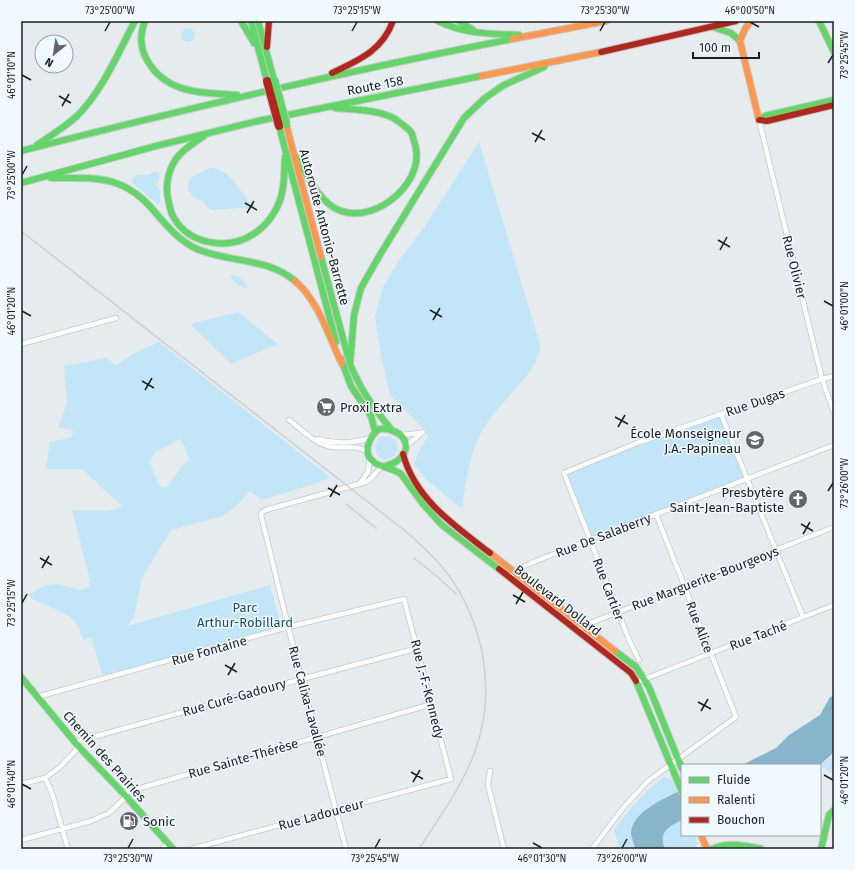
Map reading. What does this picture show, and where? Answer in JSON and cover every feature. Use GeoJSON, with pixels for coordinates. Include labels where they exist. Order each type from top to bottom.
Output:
{"type":"FeatureCollection","features":[{"type":"Feature","properties":{"kind":"main road"},"geometry":{"type":"LineString","coordinates":[[31,149],[64,126],[85,107],[99,87],[135,21]]}},
{"type":"Feature","properties":{"kind":"main road"},"geometry":{"type":"LineString","coordinates":[[145,21],[141,39],[143,53],[152,69],[161,79],[175,86],[191,91],[246,95]]}},
{"type":"Feature","properties":{"kind":"main road"},"geometry":{"type":"LineString","coordinates":[[241,21],[263,54]]}},
{"type":"Feature","properties":{"kind":"main road","name":"Autoroute Antonio-Barrette"},"geometry":{"type":"LineString","coordinates":[[251,21],[263,54],[346,364],[355,393],[374,422],[373,435]]}},
{"type":"Feature","properties":{"kind":"main road","name":"Autoroute Antonio-Barrette"},"geometry":{"type":"LineString","coordinates":[[258,21],[263,54]]}},
{"type":"Feature","properties":{"kind":"main road"},"geometry":{"type":"LineString","coordinates":[[263,54],[270,21]]}},
{"type":"Feature","properties":{"kind":"main road"},"geometry":{"type":"LineString","coordinates":[[318,79],[354,62],[373,50],[387,35],[394,21]]}},
{"type":"Feature","properties":{"kind":"main road"},"geometry":{"type":"LineString","coordinates":[[438,21],[455,29],[489,34],[531,35]]}},
{"type":"Feature","properties":{"kind":"main road"},"geometry":{"type":"LineString","coordinates":[[459,21],[475,32]]}},
{"type":"Feature","properties":{"kind":"main road","name":"Route 158"},"geometry":{"type":"LineString","coordinates":[[21,151],[246,95],[531,35],[606,21]]}},
{"type":"Feature","properties":{"kind":"main road","name":"Route 158"},"geometry":{"type":"LineString","coordinates":[[21,183],[208,133],[328,107],[554,62],[736,21]]}},
{"type":"Feature","properties":{"kind":"main road"},"geometry":{"type":"LineString","coordinates":[[740,41],[751,21]]}},
{"type":"Feature","properties":{"kind":"main road"},"geometry":{"type":"LineString","coordinates":[[819,21],[834,52]]}},
{"type":"Feature","properties":{"kind":"main road"},"geometry":{"type":"LineString","coordinates":[[712,27],[731,33],[740,41],[760,120]]}},
{"type":"Feature","properties":{"kind":"main road"},"geometry":{"type":"LineString","coordinates":[[346,364],[354,316],[361,288],[381,252],[453,135],[468,114],[488,95],[504,85],[554,62]]}},
{"type":"Feature","properties":{"kind":"main road"},"geometry":{"type":"LineString","coordinates":[[760,120],[765,116],[834,100]]}},
{"type":"Feature","properties":{"kind":"main road"},"geometry":{"type":"LineString","coordinates":[[760,120],[767,120],[834,105]]}},
{"type":"Feature","properties":{"kind":"main road"},"geometry":{"type":"LineString","coordinates":[[289,149],[321,196],[334,207],[346,213],[361,214],[378,208],[391,201],[405,186],[415,170],[418,158],[415,142],[406,127],[396,120],[378,113],[328,107]]}},
{"type":"Feature","properties":{"kind":"main road"},"geometry":{"type":"LineString","coordinates":[[208,133],[185,150],[176,160],[170,173],[167,190],[170,208],[178,223],[193,236],[208,243],[227,244],[242,241],[254,235],[268,222],[278,206],[282,193],[289,149]]}},
{"type":"Feature","properties":{"kind":"main road"},"geometry":{"type":"LineString","coordinates":[[42,178],[92,178],[108,180],[121,184],[139,195],[172,232],[192,246],[207,252],[270,266],[286,273],[300,284],[312,300],[346,364]]}},
{"type":"Feature","properties":{"kind":"main road","name":"Autoroute Antonio-Barrette"},"geometry":{"type":"LineString","coordinates":[[346,364],[369,403],[391,429]]}},
{"type":"Feature","properties":{"kind":"main road"},"geometry":{"type":"LineString","coordinates":[[380,429],[391,429],[396,430],[402,435],[404,450],[397,461],[383,467],[376,464],[369,455],[368,443],[373,435],[380,429]]}},
{"type":"Feature","properties":{"kind":"main road","name":"Boulevard Dollard"},"geometry":{"type":"LineString","coordinates":[[404,450],[407,468],[436,509],[511,575]]}},
{"type":"Feature","properties":{"kind":"main road","name":"Boulevard Dollard"},"geometry":{"type":"LineString","coordinates":[[383,467],[395,470],[401,474],[421,502],[438,521],[511,575],[580,629],[636,667],[681,790]]}},
{"type":"Feature","properties":{"kind":"main road","name":"Chemin des Prairies"},"geometry":{"type":"LineString","coordinates":[[21,677],[77,744],[124,795],[168,847]]}},
{"type":"Feature","properties":{"kind":"main road","name":"Boulevard Dollard"},"geometry":{"type":"LineString","coordinates":[[641,680],[681,766]]}},
{"type":"Feature","properties":{"kind":"main road"},"geometry":{"type":"LineString","coordinates":[[821,849],[829,815],[834,810]]}},
{"type":"Feature","properties":{"kind":"main road"},"geometry":{"type":"LineString","coordinates":[[702,836],[708,848]]}},
{"type":"Feature","properties":{"kind":"main road"},"geometry":{"type":"LineString","coordinates":[[704,836],[708,848]]}},
{"type":"Feature","properties":{"kind":"main road"},"geometry":{"type":"LineString","coordinates":[[708,848],[724,844],[737,843],[761,849]]}},
{"type":"Feature","properties":{"kind":"street","name":"Rue Olivier"},"geometry":{"type":"LineString","coordinates":[[760,120],[822,379],[834,413]]}},
{"type":"Feature","properties":{"kind":"street"},"geometry":{"type":"LineString","coordinates":[[21,344],[116,318]]}},
{"type":"Feature","properties":{"kind":"street","name":"Rue Dugas"},"geometry":{"type":"LineString","coordinates":[[564,473],[637,443],[834,376]]}},
{"type":"Feature","properties":{"kind":"street"},"geometry":{"type":"LineString","coordinates":[[721,414],[803,617]]}},
{"type":"Feature","properties":{"kind":"street"},"geometry":{"type":"LineString","coordinates":[[289,420],[320,443],[338,448],[356,446],[369,455],[367,474],[359,484]]}},
{"type":"Feature","properties":{"kind":"street"},"geometry":{"type":"LineString","coordinates":[[402,435],[423,432],[404,450]]}},
{"type":"Feature","properties":{"kind":"street"},"geometry":{"type":"LineString","coordinates":[[312,437],[339,444],[358,442],[373,435]]}},
{"type":"Feature","properties":{"kind":"street","name":"Rue De Salaberry"},"geometry":{"type":"LineString","coordinates":[[511,575],[517,569],[540,559],[834,445]]}},
{"type":"Feature","properties":{"kind":"street","name":"Rue Calixa-Lavallée"},"geometry":{"type":"LineString","coordinates":[[346,849],[261,518],[262,513],[266,510],[370,480],[377,470],[383,467]]}},
{"type":"Feature","properties":{"kind":"street","name":"Rue Cartier"},"geometry":{"type":"LineString","coordinates":[[564,473],[638,660]]}},
{"type":"Feature","properties":{"kind":"street","name":"Rue Alice"},"geometry":{"type":"LineString","coordinates":[[656,514],[736,717],[679,760]]}},
{"type":"Feature","properties":{"kind":"street","name":"Rue Marguerite-Bourgeoys"},"geometry":{"type":"LineString","coordinates":[[580,629],[618,612],[834,527]]}},
{"type":"Feature","properties":{"kind":"street","name":"Rue Fontaine"},"geometry":{"type":"LineString","coordinates":[[37,697],[288,627],[404,599]]}},
{"type":"Feature","properties":{"kind":"street","name":"Rue J.-F.-Kennedy"},"geometry":{"type":"LineString","coordinates":[[404,599],[451,779]]}},
{"type":"Feature","properties":{"kind":"street","name":"Rue Taché"},"geometry":{"type":"LineString","coordinates":[[641,680],[834,606]]}},
{"type":"Feature","properties":{"kind":"street","name":"Rue Curé-Gadoury"},"geometry":{"type":"LineString","coordinates":[[77,744],[302,679],[418,648]]}},
{"type":"Feature","properties":{"kind":"street","name":"Rue Sainte-Thérèse"},"geometry":{"type":"LineString","coordinates":[[124,795],[432,704]]}},
{"type":"Feature","properties":{"kind":"street"},"geometry":{"type":"LineString","coordinates":[[21,784],[45,778],[60,767],[77,744]]}},
{"type":"Feature","properties":{"kind":"street"},"geometry":{"type":"LineString","coordinates":[[592,849],[623,808],[648,782],[679,760]]}},
{"type":"Feature","properties":{"kind":"street"},"geometry":{"type":"LineString","coordinates":[[490,771],[488,785],[504,849]]}},
{"type":"Feature","properties":{"kind":"street"},"geometry":{"type":"LineString","coordinates":[[45,778],[52,793],[68,849]]}},
{"type":"Feature","properties":{"kind":"street","name":"Rue Ladouceur"},"geometry":{"type":"LineString","coordinates":[[191,849],[451,779]]}},
{"type":"Feature","properties":{"kind":"street"},"geometry":{"type":"LineString","coordinates":[[21,840],[91,821],[109,813],[124,795]]}},
{"type":"Feature","properties":{"kind":"green space"},"geometry":{"type":"Polygon","coordinates":[[[185,28],[191,28],[195,32],[195,38],[191,42],[185,42],[181,38],[181,32],[185,28]]]}},
{"type":"Feature","properties":{"kind":"green space"},"geometry":{"type":"Polygon","coordinates":[[[479,142],[541,348],[531,370],[497,410],[485,426],[476,443],[470,462],[462,509],[426,479],[414,464],[419,451],[428,436],[421,426],[390,395],[381,355],[375,316],[383,287],[400,259],[423,229],[479,142]]]}},
{"type":"Feature","properties":{"kind":"green space"},"geometry":{"type":"Polygon","coordinates":[[[210,168],[222,171],[233,180],[249,202],[250,205],[248,209],[239,208],[213,210],[208,208],[202,201],[194,198],[187,188],[190,178],[210,168]]]}},
{"type":"Feature","properties":{"kind":"green space"},"geometry":{"type":"Polygon","coordinates":[[[155,171],[160,174],[157,185],[160,192],[160,202],[158,205],[132,182],[133,178],[137,175],[149,175],[155,171]]]}},
{"type":"Feature","properties":{"kind":"green space"},"geometry":{"type":"Polygon","coordinates":[[[232,275],[242,279],[246,283],[247,288],[235,282],[230,276],[232,275]]]}},
{"type":"Feature","properties":{"kind":"green space"},"geometry":{"type":"Polygon","coordinates":[[[238,312],[278,344],[231,364],[190,324],[238,312]]]}},
{"type":"Feature","properties":{"kind":"green space","name":"Parc Arthur-Robillard"},"geometry":{"type":"Polygon","coordinates":[[[159,342],[330,477],[317,483],[262,500],[250,491],[235,507],[223,516],[170,531],[142,578],[134,617],[127,626],[270,585],[281,625],[103,677],[91,637],[83,640],[77,624],[68,615],[30,598],[29,594],[46,585],[58,584],[80,590],[89,587],[90,580],[72,510],[108,511],[123,507],[82,469],[46,469],[50,442],[72,437],[73,430],[58,427],[67,404],[64,366],[106,358],[116,365],[135,353],[159,342]],[[180,439],[156,452],[149,461],[160,487],[166,488],[181,467],[189,460],[184,445],[180,439]]]}},
{"type":"Feature","properties":{"kind":"green space"},"geometry":{"type":"Polygon","coordinates":[[[721,414],[747,479],[590,540],[564,473],[721,414]]]}},
{"type":"Feature","properties":{"kind":"green space"},"geometry":{"type":"Polygon","coordinates":[[[388,436],[396,440],[398,449],[393,457],[383,460],[376,453],[375,445],[379,438],[388,436]]]}},
{"type":"Feature","properties":{"kind":"green space"},"geometry":{"type":"Polygon","coordinates":[[[834,756],[834,775],[821,766],[834,756]]]}},
{"type":"Feature","properties":{"kind":"green space"},"geometry":{"type":"Polygon","coordinates":[[[664,777],[673,782],[677,792],[665,797],[640,815],[631,833],[635,849],[620,849],[614,830],[637,802],[664,777]]]}},
{"type":"Feature","properties":{"kind":"green space"},"geometry":{"type":"Polygon","coordinates":[[[681,820],[681,836],[695,836],[699,844],[696,845],[697,849],[665,849],[663,843],[664,834],[672,825],[681,820]]]}},
{"type":"Feature","properties":{"kind":"shaded area"},"geometry":{"type":"Polygon","coordinates":[[[834,696],[834,752],[821,764],[744,764],[776,748],[789,735],[820,715],[830,697],[834,696]]]}},
{"type":"Feature","properties":{"kind":"shaded area"},"geometry":{"type":"Polygon","coordinates":[[[681,790],[681,820],[672,825],[664,834],[663,843],[665,849],[635,849],[631,834],[637,819],[650,806],[681,790]]]}},
{"type":"Feature","properties":{"kind":"railway"},"geometry":{"type":"LineString","coordinates":[[21,231],[409,534],[438,562],[460,593],[470,614],[478,637],[486,684],[485,708],[481,731],[469,767],[449,803],[419,849]]}},
{"type":"Feature","properties":{"kind":"railway"},"geometry":{"type":"LineString","coordinates":[[346,504],[376,528]]}},
{"type":"Feature","properties":{"kind":"railway"},"geometry":{"type":"LineString","coordinates":[[414,558],[456,594]]}},
{"type":"Feature","properties":{"kind":"traffic: fast"},"geometry":{"type":"LineString","coordinates":[[37,145],[68,124],[95,95],[135,21]]}},
{"type":"Feature","properties":{"kind":"traffic: fast"},"geometry":{"type":"LineString","coordinates":[[145,21],[142,31],[143,51],[147,60],[164,80],[186,90],[237,95]]}},
{"type":"Feature","properties":{"kind":"traffic: fast"},"geometry":{"type":"LineString","coordinates":[[241,21],[254,43]]}},
{"type":"Feature","properties":{"kind":"traffic: fast"},"geometry":{"type":"LineString","coordinates":[[251,21],[267,81]]}},
{"type":"Feature","properties":{"kind":"traffic: fast"},"geometry":{"type":"LineString","coordinates":[[258,21],[274,80]]}},
{"type":"Feature","properties":{"kind":"traffic: fast"},"geometry":{"type":"LineString","coordinates":[[438,21],[458,29],[468,31],[488,34],[519,35]]}},
{"type":"Feature","properties":{"kind":"traffic: fast"},"geometry":{"type":"LineString","coordinates":[[459,21],[473,30]]}},
{"type":"Feature","properties":{"kind":"traffic: fast"},"geometry":{"type":"LineString","coordinates":[[819,21],[834,52]]}},
{"type":"Feature","properties":{"kind":"traffic: fast"},"geometry":{"type":"LineString","coordinates":[[713,27],[731,33],[740,41]]}},
{"type":"Feature","properties":{"kind":"traffic: fast"},"geometry":{"type":"LineString","coordinates":[[21,151],[266,91],[512,39]]}},
{"type":"Feature","properties":{"kind":"traffic: fast"},"geometry":{"type":"LineString","coordinates":[[350,364],[354,315],[361,288],[464,118],[485,98],[504,85],[544,67]]}},
{"type":"Feature","properties":{"kind":"traffic: fast"},"geometry":{"type":"LineString","coordinates":[[21,183],[156,146],[258,121],[481,76]]}},
{"type":"Feature","properties":{"kind":"traffic: fast"},"geometry":{"type":"LineString","coordinates":[[274,80],[286,124]]}},
{"type":"Feature","properties":{"kind":"traffic: fast"},"geometry":{"type":"LineString","coordinates":[[759,120],[765,116],[834,100]]}},
{"type":"Feature","properties":{"kind":"traffic: fast"},"geometry":{"type":"LineString","coordinates":[[297,158],[320,195],[326,202],[341,211],[355,213],[370,211],[384,205],[397,195],[407,183],[414,170],[417,155],[413,135],[410,130],[395,119],[381,113],[365,110],[335,108]]}},
{"type":"Feature","properties":{"kind":"traffic: fast"},"geometry":{"type":"LineString","coordinates":[[279,126],[336,342]]}},
{"type":"Feature","properties":{"kind":"traffic: fast"},"geometry":{"type":"LineString","coordinates":[[204,136],[185,149],[176,159],[169,175],[167,192],[172,215],[181,227],[190,234],[211,242],[234,242],[245,239],[259,230],[267,222],[277,207],[281,197],[284,182],[285,157]]}},
{"type":"Feature","properties":{"kind":"traffic: fast"},"geometry":{"type":"LineString","coordinates":[[51,178],[95,179],[119,184],[131,190],[142,199],[173,232],[190,246],[222,257],[260,264],[284,273],[295,281]]}},
{"type":"Feature","properties":{"kind":"traffic: fast"},"geometry":{"type":"LineString","coordinates":[[321,257],[350,364],[358,382],[368,398],[391,429]]}},
{"type":"Feature","properties":{"kind":"traffic: fast"},"geometry":{"type":"LineString","coordinates":[[341,359],[351,386],[371,416],[375,431]]}},
{"type":"Feature","properties":{"kind":"traffic: fast"},"geometry":{"type":"LineString","coordinates":[[383,467],[385,466],[390,464],[392,464],[397,461],[406,449],[406,443],[403,438],[399,434],[387,429],[379,429],[372,436],[367,450],[371,459],[378,465],[381,466],[385,467],[391,469],[395,470],[401,474],[423,504],[442,525],[499,569]]}},
{"type":"Feature","properties":{"kind":"traffic: fast"},"geometry":{"type":"LineString","coordinates":[[615,651],[636,667],[649,687],[681,767]]}},
{"type":"Feature","properties":{"kind":"traffic: fast"},"geometry":{"type":"LineString","coordinates":[[21,677],[79,747],[173,849]]}},
{"type":"Feature","properties":{"kind":"traffic: fast"},"geometry":{"type":"LineString","coordinates":[[636,681],[681,790]]}},
{"type":"Feature","properties":{"kind":"traffic: fast"},"geometry":{"type":"LineString","coordinates":[[821,849],[829,815],[834,810]]}},
{"type":"Feature","properties":{"kind":"traffic: fast"},"geometry":{"type":"LineString","coordinates":[[712,849],[724,845],[743,845],[761,849]]}},
{"type":"Feature","properties":{"kind":"traffic: slow"},"geometry":{"type":"LineString","coordinates":[[512,39],[606,21]]}},
{"type":"Feature","properties":{"kind":"traffic: slow"},"geometry":{"type":"LineString","coordinates":[[751,21],[745,29],[740,41],[759,120]]}},
{"type":"Feature","properties":{"kind":"traffic: slow"},"geometry":{"type":"LineString","coordinates":[[481,76],[601,52]]}},
{"type":"Feature","properties":{"kind":"traffic: slow"},"geometry":{"type":"LineString","coordinates":[[286,124],[321,257]]}},
{"type":"Feature","properties":{"kind":"traffic: slow"},"geometry":{"type":"LineString","coordinates":[[295,281],[317,308],[342,364]]}},
{"type":"Feature","properties":{"kind":"traffic: slow"},"geometry":{"type":"LineString","coordinates":[[490,553],[615,651]]}},
{"type":"Feature","properties":{"kind":"traffic: slow"},"geometry":{"type":"LineString","coordinates":[[701,836],[707,849]]}},
{"type":"Feature","properties":{"kind":"traffic: jam"},"geometry":{"type":"LineString","coordinates":[[267,47],[269,21]]}},
{"type":"Feature","properties":{"kind":"traffic: jam"},"geometry":{"type":"LineString","coordinates":[[332,73],[360,59],[376,47],[383,40],[393,21]]}},
{"type":"Feature","properties":{"kind":"traffic: jam"},"geometry":{"type":"LineString","coordinates":[[601,52],[736,21]]}},
{"type":"Feature","properties":{"kind":"traffic: jam"},"geometry":{"type":"LineString","coordinates":[[267,81],[279,126]]}},
{"type":"Feature","properties":{"kind":"traffic: jam"},"geometry":{"type":"LineString","coordinates":[[759,120],[767,121],[834,105]]}},
{"type":"Feature","properties":{"kind":"traffic: jam"},"geometry":{"type":"LineString","coordinates":[[403,454],[417,485],[427,498],[450,522],[490,553]]}},
{"type":"Feature","properties":{"kind":"traffic: jam"},"geometry":{"type":"LineString","coordinates":[[499,569],[631,673],[636,681]]}},
{"type":"Feature","properties":{"kind":"place","name":"Proxi Extra"},"geometry":{"type":"Point","coordinates":[326,407]}},
{"type":"Feature","properties":{"kind":"place","name":"École Monseigneur J.A.-Papineau"},"geometry":{"type":"Point","coordinates":[755,440]}},
{"type":"Feature","properties":{"kind":"place","name":"Presbytère Saint-Jean-Baptiste"},"geometry":{"type":"Point","coordinates":[798,499]}},
{"type":"Feature","properties":{"kind":"place","name":"Sonic"},"geometry":{"type":"Point","coordinates":[129,821]}}]}
